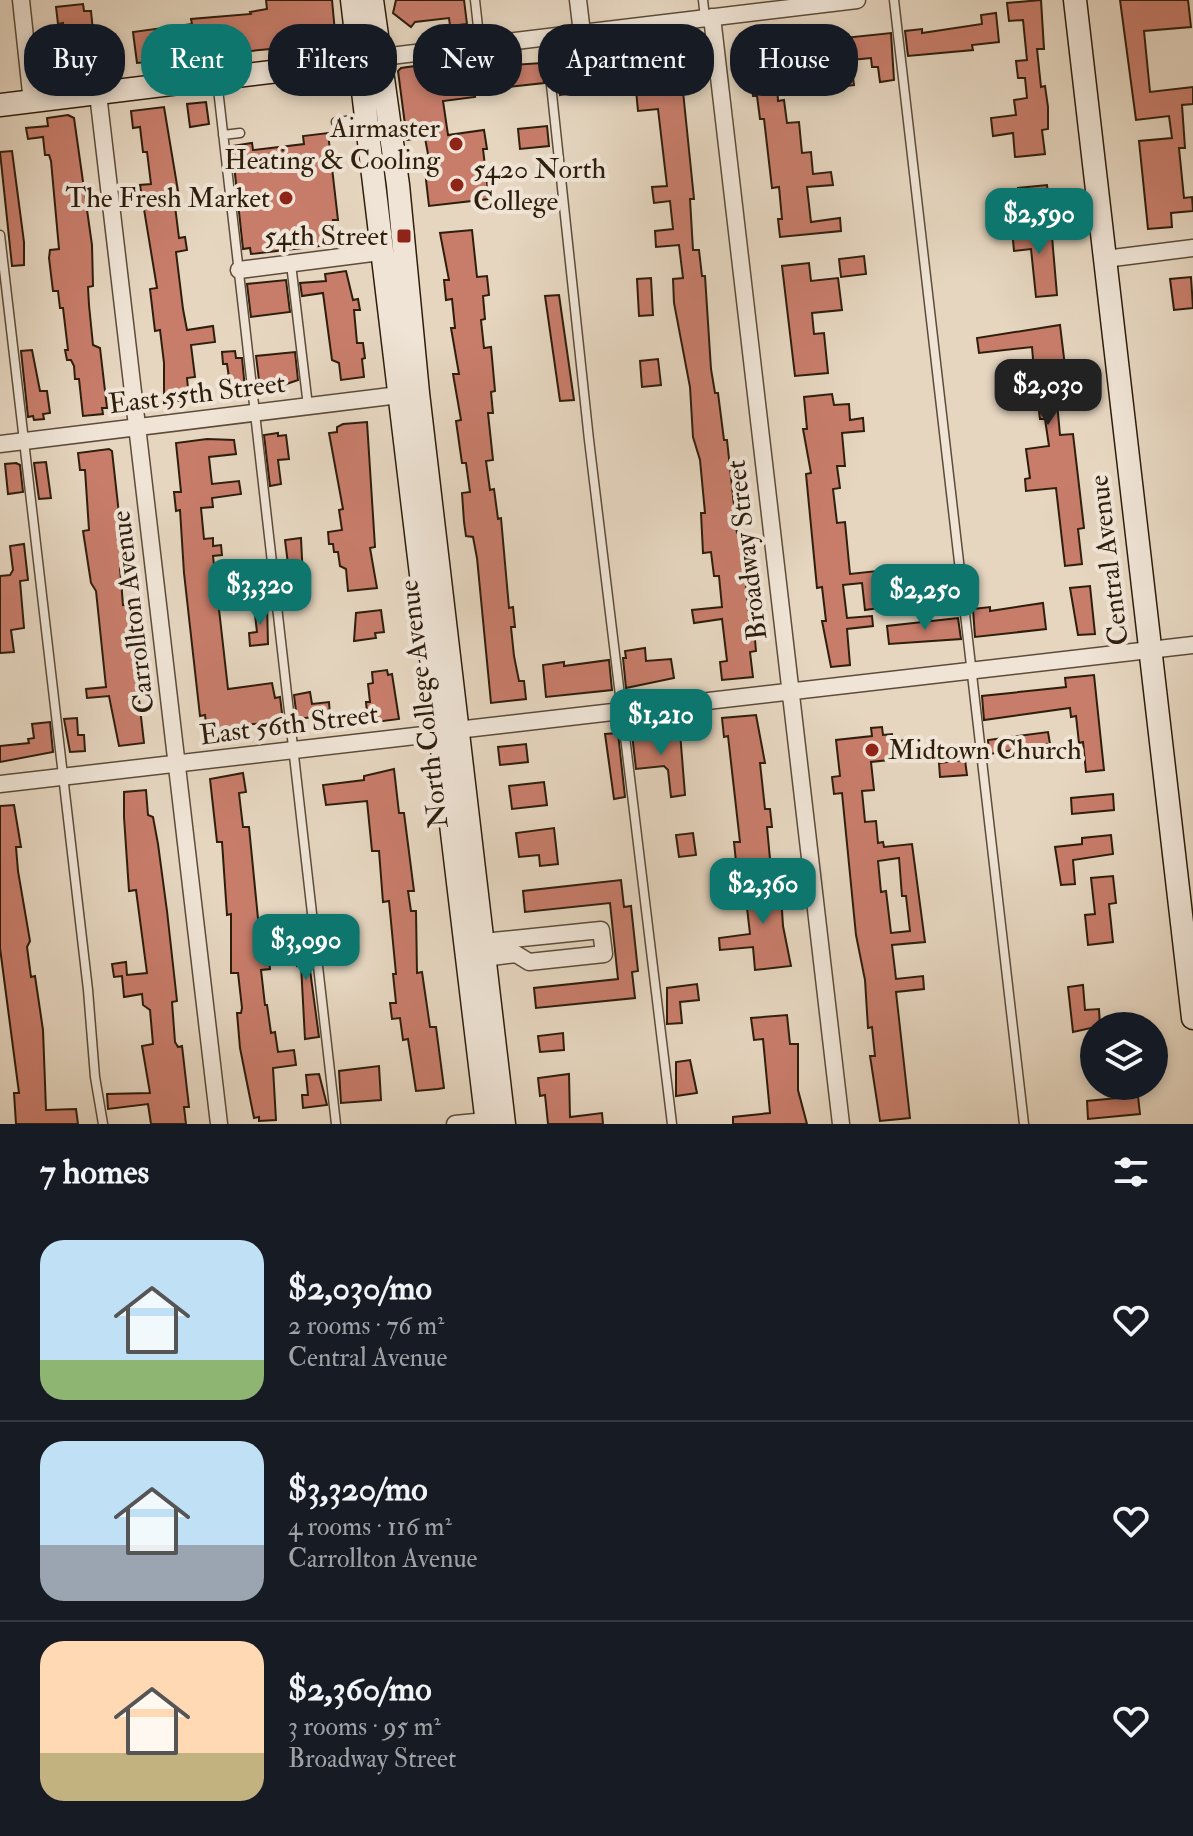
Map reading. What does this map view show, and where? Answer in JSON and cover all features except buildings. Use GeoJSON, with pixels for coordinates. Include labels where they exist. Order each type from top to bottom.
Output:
{"type":"FeatureCollection","features":[{"type":"Feature","properties":{"kind":"main road","name":"North College Avenue"},"geometry":{"type":"LineString","coordinates":[[352,0],[360,24]]}},
{"type":"Feature","properties":{"kind":"main road","name":"North College Avenue"},"geometry":{"type":"LineString","coordinates":[[372,0],[372,24]]}},
{"type":"Feature","properties":{"kind":"main road","name":"Central Avenue"},"geometry":{"type":"LineString","coordinates":[[1075,0],[1193,1018]]}},
{"type":"Feature","properties":{"kind":"main road"},"geometry":{"type":"LineString","coordinates":[[0,105],[82,96]]}},
{"type":"Feature","properties":{"kind":"main road","name":"North College Avenue"},"geometry":{"type":"LineString","coordinates":[[367,96],[364,118],[383,280],[483,950],[493,1123]]}},
{"type":"Feature","properties":{"kind":"main road","name":"North College Avenue"},"geometry":{"type":"LineString","coordinates":[[379,96],[398,185],[409,277],[449,732],[493,1123]]}},
{"type":"Feature","properties":{"kind":"street"},"geometry":{"type":"LineString","coordinates":[[21,0],[32,102]]}},
{"type":"Feature","properties":{"kind":"street"},"geometry":{"type":"LineString","coordinates":[[578,0],[581,24]]}},
{"type":"Feature","properties":{"kind":"street"},"geometry":{"type":"LineString","coordinates":[[658,24],[857,0]]}},
{"type":"Feature","properties":{"kind":"street","name":"Broadway Street"},"geometry":{"type":"LineString","coordinates":[[708,18],[841,1124]]}},
{"type":"Feature","properties":{"kind":"street","name":"Carrollton Avenue"},"geometry":{"type":"LineString","coordinates":[[98,96],[219,1124]]}},
{"type":"Feature","properties":{"kind":"street"},"geometry":{"type":"LineString","coordinates":[[1105,259],[1193,248]]}},
{"type":"Feature","properties":{"kind":"street"},"geometry":{"type":"LineString","coordinates":[[239,270],[380,252]]}},
{"type":"Feature","properties":{"kind":"street","name":"East 55th Street"},"geometry":{"type":"LineString","coordinates":[[0,444],[399,395]]}},
{"type":"Feature","properties":{"kind":"street","name":"East 56th Street"},"geometry":{"type":"LineString","coordinates":[[0,784],[1193,645]]}},
{"type":"Feature","properties":{"kind":"street"},"geometry":{"type":"LineString","coordinates":[[483,950],[601,930],[604,954],[529,962],[515,947]]}},
{"type":"Feature","properties":{"kind":"street"},"geometry":{"type":"LineString","coordinates":[[455,1124],[493,1123]]}},
{"type":"Feature","properties":{"kind":"lane","name":"North College Avenue"},"geometry":{"type":"LineString","coordinates":[[365,0],[367,24]]}},
{"type":"Feature","properties":{"kind":"lane"},"geometry":{"type":"LineString","coordinates":[[475,0],[478,24]]}},
{"type":"Feature","properties":{"kind":"lane"},"geometry":{"type":"LineString","coordinates":[[703,0],[708,18]]}},
{"type":"Feature","properties":{"kind":"lane"},"geometry":{"type":"LineString","coordinates":[[894,0],[1024,1124]]}},
{"type":"Feature","properties":{"kind":"lane"},"geometry":{"type":"LineString","coordinates":[[219,96],[336,1124]]}},
{"type":"Feature","properties":{"kind":"lane","name":"North College Avenue"},"geometry":{"type":"LineString","coordinates":[[375,96],[381,146],[398,185]]}},
{"type":"Feature","properties":{"kind":"lane"},"geometry":{"type":"LineString","coordinates":[[551,96],[589,440],[672,1124]]}},
{"type":"Feature","properties":{"kind":"lane"},"geometry":{"type":"LineString","coordinates":[[336,122],[364,118]]}},
{"type":"Feature","properties":{"kind":"lane"},"geometry":{"type":"LineString","coordinates":[[223,135],[240,133]]}},
{"type":"Feature","properties":{"kind":"lane","name":"North College Avenue"},"geometry":{"type":"LineString","coordinates":[[372,189],[381,146]]}},
{"type":"Feature","properties":{"kind":"lane"},"geometry":{"type":"LineString","coordinates":[[0,235],[64,777],[95,1077],[103,1124]]}},
{"type":"Feature","properties":{"kind":"lane"},"geometry":{"type":"LineString","coordinates":[[291,263],[308,406]]}},
{"type":"Feature","properties":{"kind":"lane","name":"North College Avenue"},"geometry":{"type":"LineString","coordinates":[[409,277],[402,329],[493,1123]]}},
{"type":"Feature","properties":{"kind":"lane","name":"North College Avenue"},"geometry":{"type":"LineString","coordinates":[[383,280],[402,329]]}},
{"type":"Feature","properties":{"kind":"place","name":"Airmaster Heating & Cooling"},"geometry":{"type":"Point","coordinates":[456,144]}},
{"type":"Feature","properties":{"kind":"place","name":"5420 North College"},"geometry":{"type":"Point","coordinates":[457,185]}},
{"type":"Feature","properties":{"kind":"place","name":"The Fresh Market"},"geometry":{"type":"Point","coordinates":[286,198]}},
{"type":"Feature","properties":{"kind":"place","name":"54th Street"},"geometry":{"type":"Point","coordinates":[404,236]}},
{"type":"Feature","properties":{"kind":"place","name":"Midtown Church"},"geometry":{"type":"Point","coordinates":[872,750]}}]}
